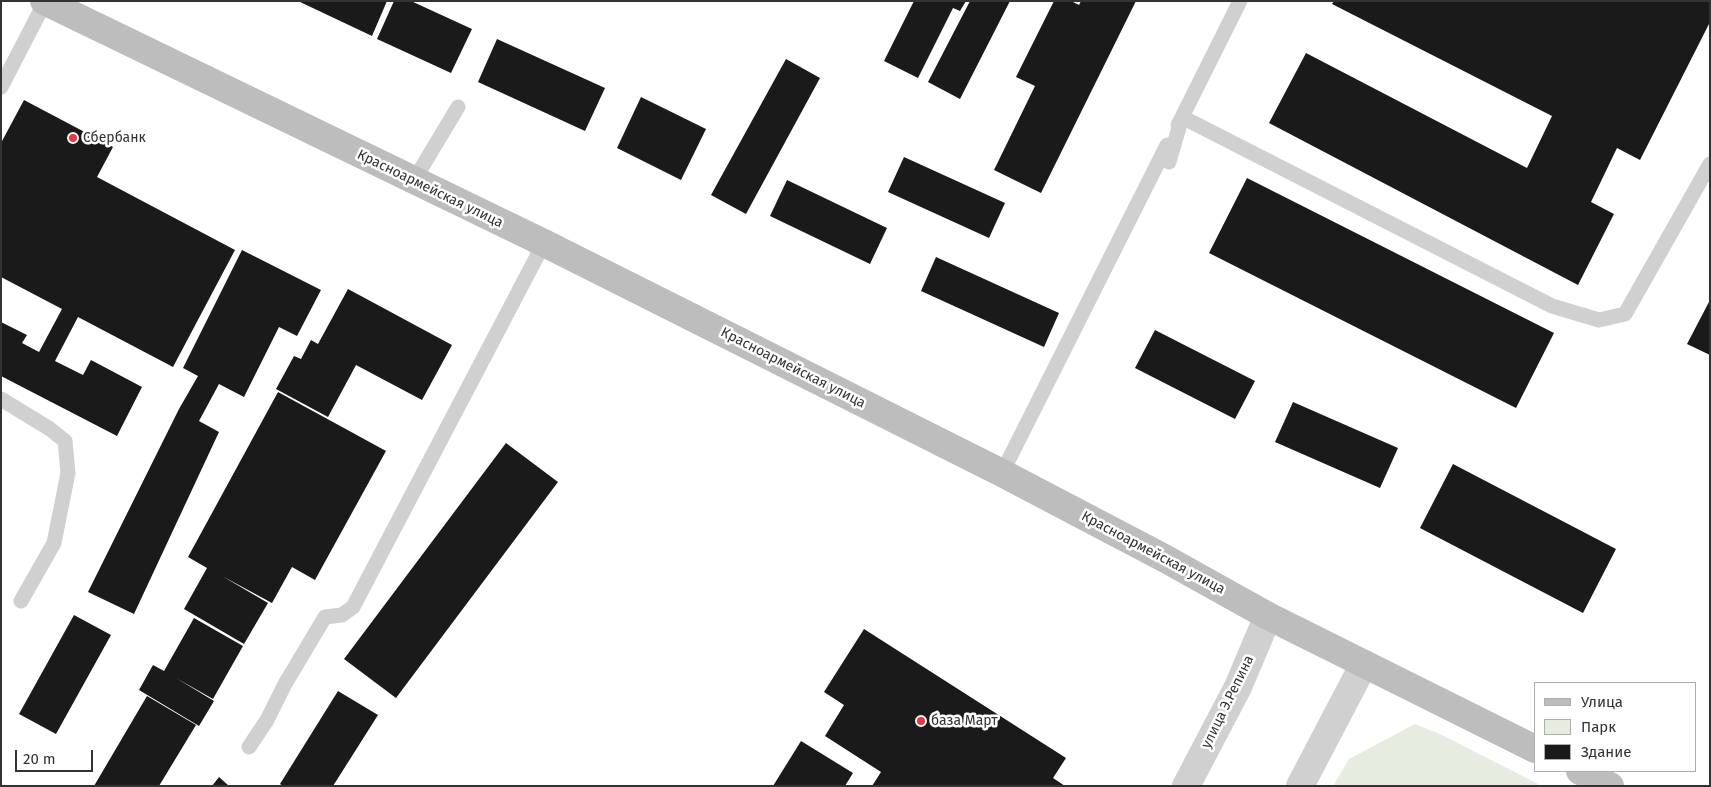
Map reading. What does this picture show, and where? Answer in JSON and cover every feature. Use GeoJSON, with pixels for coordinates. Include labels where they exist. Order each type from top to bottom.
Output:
{"type":"FeatureCollection","features":[{"type":"Feature","properties":{"kind":"main road","name":"Красноармейская улица"},"geometry":{"type":"LineString","coordinates":[[44,2],[413,182],[544,243],[1002,473],[1164,558],[1268,616],[1534,749]]}},
{"type":"Feature","properties":{"kind":"main road"},"geometry":{"type":"LineString","coordinates":[[1582,772],[1610,786]]}},
{"type":"Feature","properties":{"kind":"street","name":"улица Э.Репина"},"geometry":{"type":"LineString","coordinates":[[1186,786],[1238,688],[1268,616]]}},
{"type":"Feature","properties":{"kind":"street"},"geometry":{"type":"LineString","coordinates":[[1300,786],[1364,664]]}},
{"type":"Feature","properties":{"kind":"lane"},"geometry":{"type":"LineString","coordinates":[[1002,473],[1240,1]]}},
{"type":"Feature","properties":{"kind":"lane"},"geometry":{"type":"LineString","coordinates":[[1,87],[44,2]]}},
{"type":"Feature","properties":{"kind":"lane"},"geometry":{"type":"LineString","coordinates":[[413,182],[458,107]]}},
{"type":"Feature","properties":{"kind":"lane"},"geometry":{"type":"LineString","coordinates":[[1169,162],[1182,117]]}},
{"type":"Feature","properties":{"kind":"lane"},"geometry":{"type":"LineString","coordinates":[[1182,117],[1552,306],[1599,320],[1625,314],[1710,164]]}},
{"type":"Feature","properties":{"kind":"lane"},"geometry":{"type":"LineString","coordinates":[[249,747],[268,720],[285,684],[325,617],[342,615],[353,607],[544,243]]}},
{"type":"Feature","properties":{"kind":"lane"},"geometry":{"type":"LineString","coordinates":[[1,399],[50,429],[65,441],[68,473],[54,543],[21,601]]}},
{"type":"Feature","properties":{"kind":"green space"},"geometry":{"type":"Polygon","coordinates":[[[1415,724],[1442,735],[1542,786],[1333,786],[1349,759],[1415,724]]]}},
{"type":"Feature","properties":{"kind":"building"},"geometry":{"type":"Polygon","coordinates":[[[298,1],[387,1],[372,36],[298,1]]]}},
{"type":"Feature","properties":{"kind":"building"},"geometry":{"type":"Polygon","coordinates":[[[394,1],[411,1],[472,29],[451,73],[377,39],[394,1]]]}},
{"type":"Feature","properties":{"kind":"building"},"geometry":{"type":"Polygon","coordinates":[[[914,1],[966,1],[960,11],[953,8],[918,78],[884,61],[914,1]]]}},
{"type":"Feature","properties":{"kind":"building"},"geometry":{"type":"Polygon","coordinates":[[[970,1],[1010,1],[960,99],[928,82],[970,1]]]}},
{"type":"Feature","properties":{"kind":"building"},"geometry":{"type":"Polygon","coordinates":[[[1054,1],[1071,1],[1079,5],[1081,1],[1136,1],[1041,193],[994,170],[1035,86],[1016,77],[1054,1]]]}},
{"type":"Feature","properties":{"kind":"building"},"geometry":{"type":"Polygon","coordinates":[[[1334,1],[1710,1],[1710,22],[1640,160],[1617,148],[1591,202],[1614,214],[1578,285],[1269,123],[1306,53],[1527,168],[1552,116],[1332,4],[1334,1]]]}},
{"type":"Feature","properties":{"kind":"building"},"geometry":{"type":"Polygon","coordinates":[[[497,39],[605,88],[585,131],[478,82],[497,39]]]}},
{"type":"Feature","properties":{"kind":"building"},"geometry":{"type":"Polygon","coordinates":[[[786,59],[820,78],[746,214],[711,195],[786,59]]]}},
{"type":"Feature","properties":{"kind":"building"},"geometry":{"type":"Polygon","coordinates":[[[641,97],[706,129],[681,180],[617,148],[641,97]]]}},
{"type":"Feature","properties":{"kind":"building"},"geometry":{"type":"Polygon","coordinates":[[[24,100],[113,147],[97,177],[235,250],[173,367],[78,317],[55,361],[83,375],[91,360],[142,387],[117,436],[1,376],[1,322],[27,335],[22,343],[39,352],[62,309],[1,277],[1,143],[24,100]]]}},
{"type":"Feature","properties":{"kind":"building"},"geometry":{"type":"Polygon","coordinates":[[[904,157],[1005,203],[989,238],[888,192],[904,157]]]}},
{"type":"Feature","properties":{"kind":"building"},"geometry":{"type":"Polygon","coordinates":[[[1247,178],[1554,333],[1516,408],[1209,253],[1247,178]]]}},
{"type":"Feature","properties":{"kind":"building"},"geometry":{"type":"Polygon","coordinates":[[[787,180],[887,228],[870,264],[770,216],[787,180]]]}},
{"type":"Feature","properties":{"kind":"building"},"geometry":{"type":"Polygon","coordinates":[[[242,250],[321,290],[297,336],[279,327],[244,397],[219,384],[199,421],[219,432],[134,614],[88,592],[179,409],[198,376],[183,368],[242,250]]]}},
{"type":"Feature","properties":{"kind":"building"},"geometry":{"type":"Polygon","coordinates":[[[936,257],[1059,313],[1044,347],[921,291],[936,257]]]}},
{"type":"Feature","properties":{"kind":"building"},"geometry":{"type":"Polygon","coordinates":[[[348,289],[452,345],[422,400],[356,365],[328,417],[276,389],[294,356],[301,359],[311,340],[318,344],[348,289]]]}},
{"type":"Feature","properties":{"kind":"building"},"geometry":{"type":"Polygon","coordinates":[[[1710,300],[1710,355],[1687,344],[1710,300]]]}},
{"type":"Feature","properties":{"kind":"building"},"geometry":{"type":"Polygon","coordinates":[[[1155,330],[1255,381],[1235,419],[1135,368],[1155,330]]]}},
{"type":"Feature","properties":{"kind":"building"},"geometry":{"type":"Polygon","coordinates":[[[278,392],[386,451],[315,580],[292,567],[272,603],[222,576],[268,603],[244,644],[184,609],[207,568],[188,557],[278,392]]]}},
{"type":"Feature","properties":{"kind":"building"},"geometry":{"type":"Polygon","coordinates":[[[1293,402],[1398,448],[1380,488],[1275,442],[1293,402]]]}},
{"type":"Feature","properties":{"kind":"building"},"geometry":{"type":"Polygon","coordinates":[[[506,443],[558,482],[396,698],[344,659],[506,443]]]}},
{"type":"Feature","properties":{"kind":"building"},"geometry":{"type":"Polygon","coordinates":[[[1453,464],[1616,549],[1583,613],[1420,528],[1453,464]]]}},
{"type":"Feature","properties":{"kind":"building"},"geometry":{"type":"Polygon","coordinates":[[[74,615],[111,635],[56,734],[19,714],[74,615]]]}},
{"type":"Feature","properties":{"kind":"building"},"geometry":{"type":"Polygon","coordinates":[[[194,618],[243,646],[213,699],[176,678],[214,701],[199,726],[139,690],[153,665],[164,671],[194,618]]]}},
{"type":"Feature","properties":{"kind":"building","name":"база Март"},"geometry":{"type":"Polygon","coordinates":[[[864,629],[1066,758],[1053,778],[1065,786],[872,786],[881,772],[825,736],[844,705],[824,692],[864,629]]]}},
{"type":"Feature","properties":{"kind":"building"},"geometry":{"type":"Polygon","coordinates":[[[338,691],[378,715],[333,786],[283,786],[280,784],[338,691]]]}},
{"type":"Feature","properties":{"kind":"building"},"geometry":{"type":"Polygon","coordinates":[[[147,696],[196,725],[159,786],[94,786],[147,696]]]}},
{"type":"Feature","properties":{"kind":"building"},"geometry":{"type":"Polygon","coordinates":[[[801,741],[853,773],[845,786],[773,786],[801,741]]]}},
{"type":"Feature","properties":{"kind":"building"},"geometry":{"type":"Polygon","coordinates":[[[219,777],[229,786],[212,786],[219,777]]]}},
{"type":"Feature","properties":{"kind":"place","name":"Сбербанк"},"geometry":{"type":"Point","coordinates":[73,138]}},
{"type":"Feature","properties":{"kind":"place","name":"база Март"},"geometry":{"type":"Point","coordinates":[921,721]}}]}
